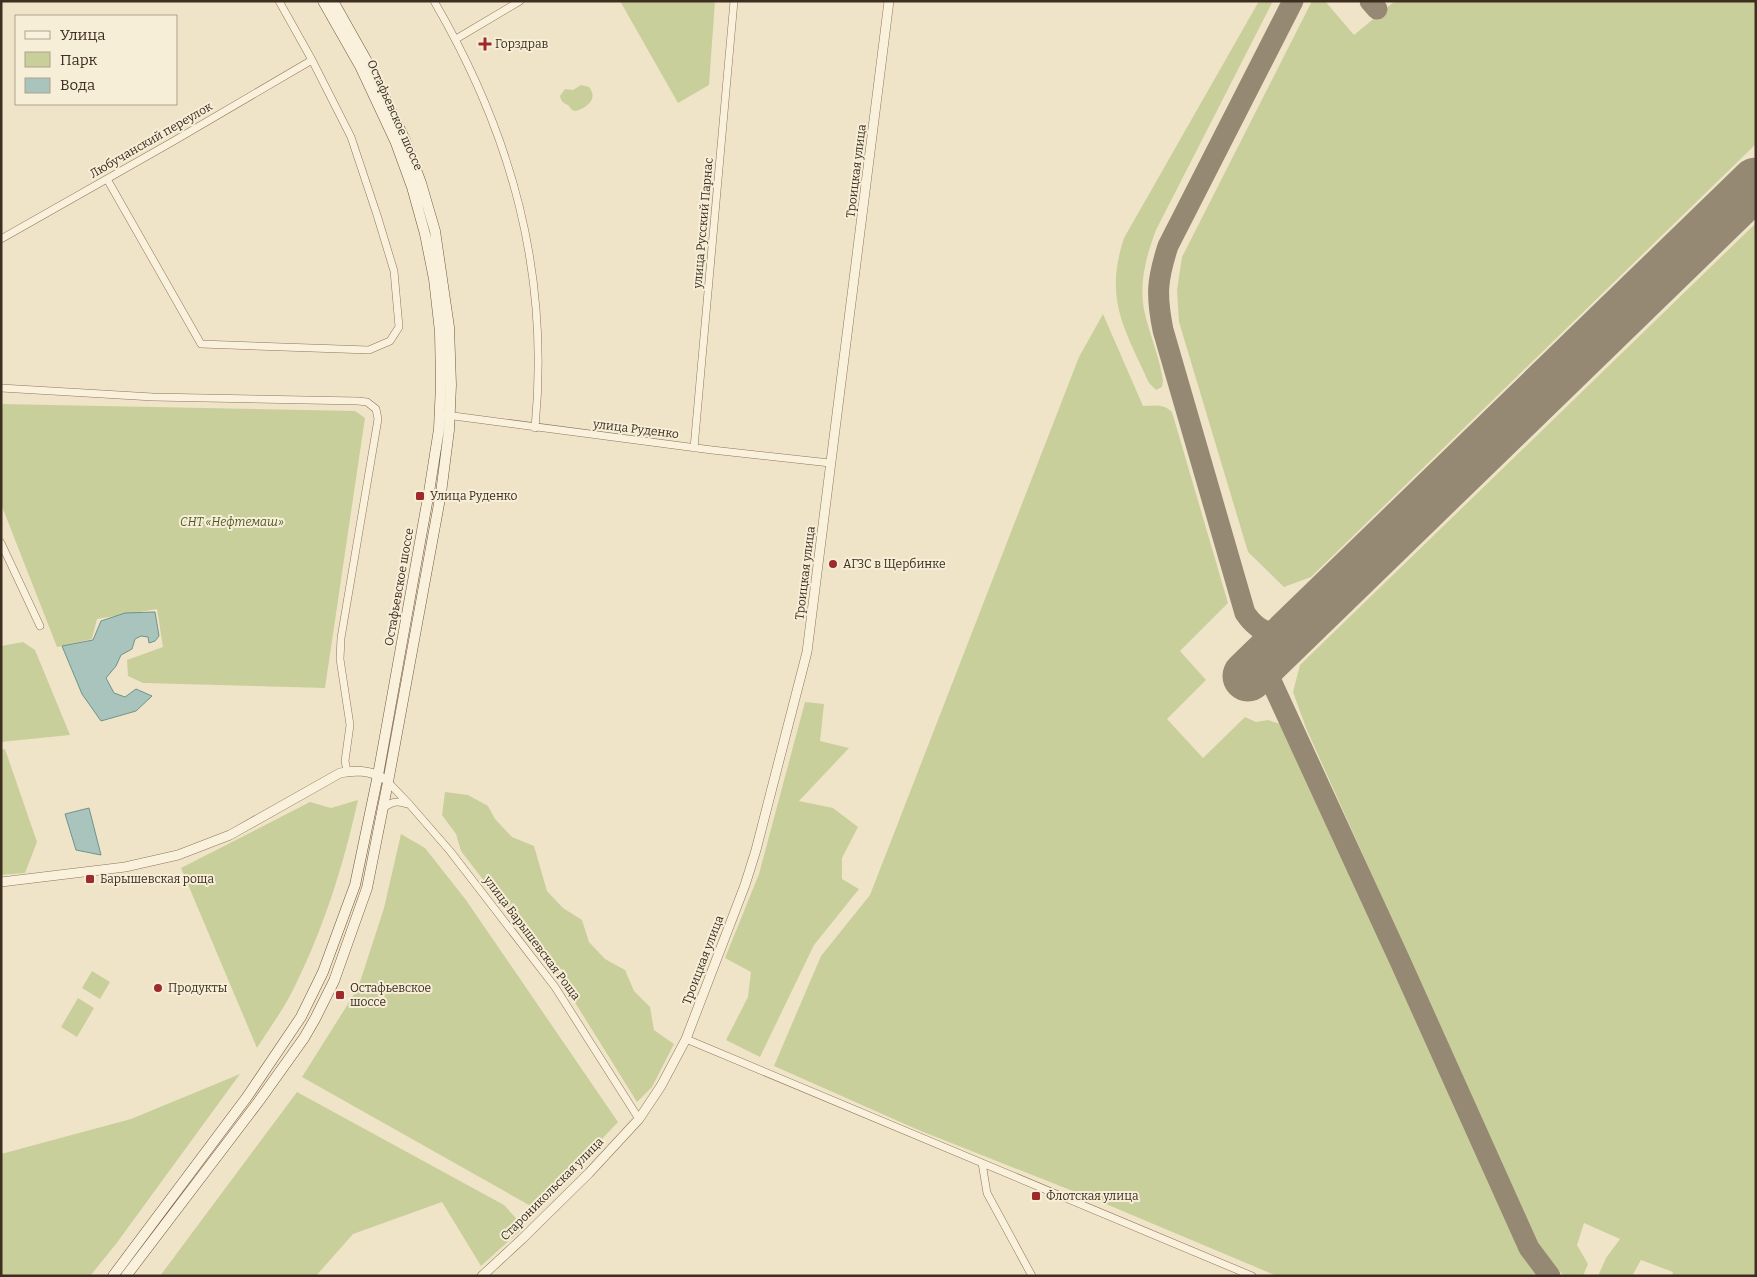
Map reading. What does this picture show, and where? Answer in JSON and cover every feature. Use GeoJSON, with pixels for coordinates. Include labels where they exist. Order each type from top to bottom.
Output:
{"type":"FeatureCollection","features":[{"type":"Feature","properties":{"kind":"main road","name":"Остафьевское шоссе"},"geometry":{"type":"LineString","coordinates":[[126,1276],[259,1101],[315,1019],[334,981],[367,888],[441,493],[445,415],[441,384],[440,332],[434,279],[425,234],[412,187],[396,143],[360,66],[323,1]]}},
{"type":"Feature","properties":{"kind":"main road","name":"Остафьевское шоссе"},"geometry":{"type":"LineString","coordinates":[[113,1276],[247,1097],[301,1017],[323,972],[356,886],[429,492],[451,385],[449,327],[443,278],[432,221],[421,183],[405,140],[369,65],[333,1]]}},
{"type":"Feature","properties":{"kind":"street"},"geometry":{"type":"LineString","coordinates":[[107,179],[202,344],[369,350],[390,341],[399,327],[394,271],[378,215],[351,137],[312,60],[279,1]]}},
{"type":"Feature","properties":{"kind":"street"},"geometry":{"type":"LineString","coordinates":[[434,1],[456,39],[495,125],[509,167],[524,228],[533,280],[537,325],[538,390],[535,428]]}},
{"type":"Feature","properties":{"kind":"street"},"geometry":{"type":"LineString","coordinates":[[456,39],[520,1]]}},
{"type":"Feature","properties":{"kind":"street","name":"улица Русский Парнас"},"geometry":{"type":"LineString","coordinates":[[694,448],[734,1]]}},
{"type":"Feature","properties":{"kind":"street","name":"Троицкая улица"},"geometry":{"type":"LineString","coordinates":[[638,1119],[661,1086],[686,1040],[745,885],[800,684],[813,614],[830,463],[889,1]]}},
{"type":"Feature","properties":{"kind":"street","name":"Любучанский переулок"},"geometry":{"type":"LineString","coordinates":[[1,239],[312,60]]}},
{"type":"Feature","properties":{"kind":"street"},"geometry":{"type":"LineString","coordinates":[[1,388],[153,397],[358,401],[367,402],[378,413],[341,638],[340,659],[350,725],[345,761],[347,771],[334,776],[230,835],[178,855],[125,867],[1,882]]}},
{"type":"Feature","properties":{"kind":"street","name":"улица Руденко"},"geometry":{"type":"LineString","coordinates":[[445,415],[694,448],[830,463]]}},
{"type":"Feature","properties":{"kind":"street"},"geometry":{"type":"LineString","coordinates":[[2,546],[40,626]]}},
{"type":"Feature","properties":{"kind":"street","name":"улица Барышевская Роща"},"geometry":{"type":"LineString","coordinates":[[347,771],[353,770],[378,775],[388,782],[410,804],[450,851],[556,987],[638,1119]]}},
{"type":"Feature","properties":{"kind":"street"},"geometry":{"type":"LineString","coordinates":[[383,809],[398,801],[410,804]]}},
{"type":"Feature","properties":{"kind":"street"},"geometry":{"type":"LineString","coordinates":[[686,1040],[1252,1276]]}},
{"type":"Feature","properties":{"kind":"street","name":"Староникольская улица"},"geometry":{"type":"LineString","coordinates":[[482,1276],[589,1173],[638,1119]]}},
{"type":"Feature","properties":{"kind":"street"},"geometry":{"type":"LineString","coordinates":[[982,1163],[987,1193],[1032,1276]]}},
{"type":"Feature","properties":{"kind":"green space"},"geometry":{"type":"Polygon","coordinates":[[[620,1],[715,1],[709,85],[678,103],[620,1]]]}},
{"type":"Feature","properties":{"kind":"green space"},"geometry":{"type":"Polygon","coordinates":[[[1259,1],[1273,1],[1156,230],[1146,261],[1142,292],[1143,303],[1163,381],[1162,387],[1156,390],[1149,383],[1132,346],[1120,313],[1116,279],[1118,259],[1124,238],[1259,1]]]}},
{"type":"Feature","properties":{"kind":"green space"},"geometry":{"type":"Polygon","coordinates":[[[1312,1],[1325,1],[1354,35],[1395,1],[1756,1],[1756,144],[1311,577],[1284,587],[1248,552],[1179,322],[1177,290],[1182,257],[1312,1]]]}},
{"type":"Feature","properties":{"kind":"green space"},"geometry":{"type":"Polygon","coordinates":[[[581,85],[589,87],[593,96],[587,106],[575,111],[562,102],[560,96],[565,89],[573,90],[581,85]]]}},
{"type":"Feature","properties":{"kind":"green space"},"geometry":{"type":"Polygon","coordinates":[[[1756,223],[1756,1276],[1672,1276],[1673,1272],[1641,1260],[1632,1276],[1598,1276],[1606,1258],[1620,1239],[1584,1223],[1577,1245],[1588,1264],[1583,1276],[1564,1276],[1539,1247],[1306,728],[1293,692],[1300,665],[1756,223]]]}},
{"type":"Feature","properties":{"kind":"green space"},"geometry":{"type":"Polygon","coordinates":[[[1103,314],[1143,406],[1162,406],[1172,412],[1228,603],[1180,651],[1206,680],[1167,719],[1203,758],[1245,717],[1256,722],[1268,720],[1287,726],[1526,1251],[1543,1276],[1277,1276],[1113,1207],[916,1129],[774,1066],[821,956],[870,895],[1079,357],[1103,314]]]}},
{"type":"Feature","properties":{"kind":"green space","name":"СНТ «Нефтемаш»"},"geometry":{"type":"Polygon","coordinates":[[[1,404],[355,411],[365,418],[325,688],[143,683],[128,676],[127,660],[163,647],[157,609],[97,619],[92,639],[57,647],[1,504],[1,404]]]}},
{"type":"Feature","properties":{"kind":"green space"},"geometry":{"type":"Polygon","coordinates":[[[23,642],[35,650],[70,735],[1,742],[1,646],[23,642]]]}},
{"type":"Feature","properties":{"kind":"green space"},"geometry":{"type":"Polygon","coordinates":[[[805,702],[824,704],[820,741],[849,748],[799,801],[833,808],[858,827],[842,858],[842,879],[859,889],[814,945],[760,1057],[726,1040],[748,997],[751,972],[725,958],[759,874],[805,702]]]}},
{"type":"Feature","properties":{"kind":"green space"},"geometry":{"type":"Polygon","coordinates":[[[5,749],[37,842],[25,873],[1,875],[1,750],[5,749]]]}},
{"type":"Feature","properties":{"kind":"green space"},"geometry":{"type":"Polygon","coordinates":[[[445,792],[468,795],[488,806],[495,819],[512,837],[534,846],[547,891],[563,908],[582,920],[589,942],[605,959],[625,970],[634,991],[650,1007],[654,1030],[674,1044],[652,1087],[637,1102],[566,988],[461,851],[456,834],[442,815],[445,792]]]}},
{"type":"Feature","properties":{"kind":"green space"},"geometry":{"type":"Polygon","coordinates":[[[358,800],[332,897],[314,944],[289,997],[257,1048],[181,868],[310,802],[331,808],[358,800]]]}},
{"type":"Feature","properties":{"kind":"green space"},"geometry":{"type":"Polygon","coordinates":[[[401,834],[425,848],[466,900],[618,1122],[536,1209],[302,1077],[358,988],[384,908],[401,834]]]}},
{"type":"Feature","properties":{"kind":"green space"},"geometry":{"type":"Polygon","coordinates":[[[92,971],[110,982],[100,999],[82,988],[92,971]]]}},
{"type":"Feature","properties":{"kind":"green space"},"geometry":{"type":"Polygon","coordinates":[[[78,998],[94,1008],[77,1037],[61,1027],[78,998]]]}},
{"type":"Feature","properties":{"kind":"green space"},"geometry":{"type":"Polygon","coordinates":[[[240,1074],[116,1244],[90,1276],[1,1276],[1,1154],[131,1119],[240,1074]]]}},
{"type":"Feature","properties":{"kind":"green space"},"geometry":{"type":"Polygon","coordinates":[[[297,1092],[504,1205],[524,1227],[481,1266],[442,1202],[353,1234],[316,1276],[160,1276],[297,1092]]]}},
{"type":"Feature","properties":{"kind":"water"},"geometry":{"type":"Polygon","coordinates":[[[155,612],[159,636],[155,641],[149,643],[148,637],[141,636],[135,639],[132,649],[121,655],[116,666],[106,678],[114,693],[125,697],[136,689],[152,696],[136,711],[101,721],[82,694],[62,646],[93,640],[101,621],[125,613],[155,612]]]}},
{"type":"Feature","properties":{"kind":"water"},"geometry":{"type":"Polygon","coordinates":[[[89,808],[101,855],[76,850],[65,814],[89,808]]]}},
{"type":"Feature","properties":{"kind":"taxiway"},"geometry":{"type":"LineString","coordinates":[[1293,1],[1168,246],[1160,278],[1159,307],[1163,330],[1245,613],[1256,626],[1269,632],[1283,632],[1299,627]]}},
{"type":"Feature","properties":{"kind":"taxiway"},"geometry":{"type":"LineString","coordinates":[[1370,1],[1377,9]]}},
{"type":"Feature","properties":{"kind":"taxiway"},"geometry":{"type":"LineString","coordinates":[[1270,655],[1272,683],[1529,1248],[1550,1276]]}},
{"type":"Feature","properties":{"kind":"runway"},"geometry":{"type":"LineString","coordinates":[[1248,676],[1756,183]]}},
{"type":"Feature","properties":{"kind":"place","name":"Горздрав"},"geometry":{"type":"Point","coordinates":[485,44]}},
{"type":"Feature","properties":{"kind":"place","name":"Улица Руденко"},"geometry":{"type":"Point","coordinates":[420,496]}},
{"type":"Feature","properties":{"kind":"place","name":"АГЗС в Щербинке"},"geometry":{"type":"Point","coordinates":[833,564]}},
{"type":"Feature","properties":{"kind":"place","name":"Барышевская роща"},"geometry":{"type":"Point","coordinates":[90,879]}},
{"type":"Feature","properties":{"kind":"place","name":"Продукты"},"geometry":{"type":"Point","coordinates":[158,988]}},
{"type":"Feature","properties":{"kind":"place","name":"Остафьевское шоссе"},"geometry":{"type":"Point","coordinates":[340,995]}},
{"type":"Feature","properties":{"kind":"place","name":"Флотская улица"},"geometry":{"type":"Point","coordinates":[1036,1196]}}]}
